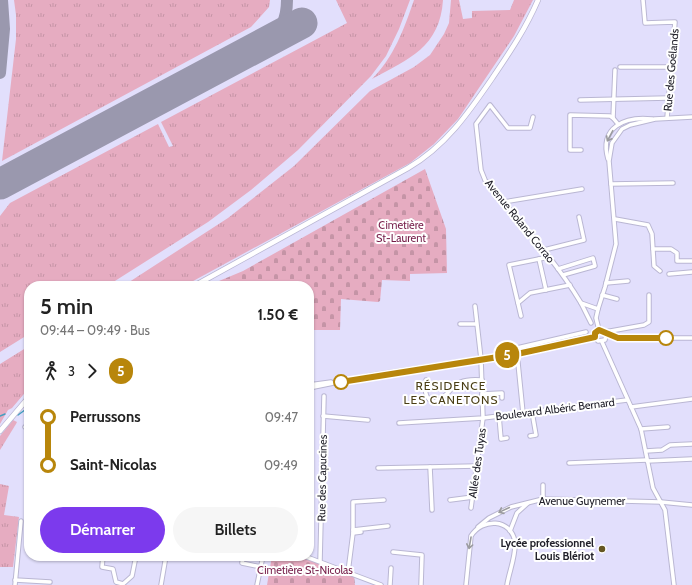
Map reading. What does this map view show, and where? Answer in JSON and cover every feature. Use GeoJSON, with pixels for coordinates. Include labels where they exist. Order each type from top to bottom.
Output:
{"type":"FeatureCollection","features":[{"type":"Feature","properties":{"kind":"street"},"geometry":{"type":"LineString","coordinates":[[203,281],[424,159],[454,131],[472,108],[514,45],[538,0]]}},
{"type":"Feature","properties":{"kind":"street","name":"Rue des Goélands"},"geometry":{"type":"LineString","coordinates":[[643,0],[645,23],[675,22],[667,118]]}},
{"type":"Feature","properties":{"kind":"street"},"geometry":{"type":"LineString","coordinates":[[620,67],[671,67]]}},
{"type":"Feature","properties":{"kind":"street"},"geometry":{"type":"LineString","coordinates":[[613,118],[614,70]]}},
{"type":"Feature","properties":{"kind":"street"},"geometry":{"type":"LineString","coordinates":[[580,100],[668,98]]}},
{"type":"Feature","properties":{"kind":"street","name":"Avenue Roland Corrao"},"geometry":{"type":"LineString","coordinates":[[533,117],[530,128],[508,128],[490,105],[476,124],[481,170],[485,180],[563,275],[581,303],[591,323]]}},
{"type":"Feature","properties":{"kind":"street"},"geometry":{"type":"LineString","coordinates":[[581,150],[570,150],[570,115],[610,116],[618,124]]}},
{"type":"Feature","properties":{"kind":"street"},"geometry":{"type":"LineString","coordinates":[[692,117],[655,119],[632,118],[618,124],[611,132],[606,142],[615,219],[616,244],[596,318],[599,330],[618,338],[692,338]]}},
{"type":"Feature","properties":{"kind":"street"},"geometry":{"type":"LineString","coordinates":[[609,161],[612,143],[622,130],[630,125],[655,119]]}},
{"type":"Feature","properties":{"kind":"street"},"geometry":{"type":"LineString","coordinates":[[611,184],[673,183]]}},
{"type":"Feature","properties":{"kind":"street"},"geometry":{"type":"LineString","coordinates":[[504,202],[582,189]]}},
{"type":"Feature","properties":{"kind":"street"},"geometry":{"type":"LineString","coordinates":[[544,250],[584,240],[579,217]]}},
{"type":"Feature","properties":{"kind":"street"},"geometry":{"type":"LineString","coordinates":[[615,219],[648,226],[651,230],[654,266],[660,271]]}},
{"type":"Feature","properties":{"kind":"street"},"geometry":{"type":"LineString","coordinates":[[653,249],[671,249],[677,253],[677,261],[692,261]]}},
{"type":"Feature","properties":{"kind":"street"},"geometry":{"type":"LineString","coordinates":[[521,316],[509,265],[549,257]]}},
{"type":"Feature","properties":{"kind":"street"},"geometry":{"type":"LineString","coordinates":[[558,269],[593,258],[595,266],[563,275]]}},
{"type":"Feature","properties":{"kind":"street"},"geometry":{"type":"LineString","coordinates":[[539,259],[546,290]]}},
{"type":"Feature","properties":{"kind":"street"},"geometry":{"type":"LineString","coordinates":[[669,274],[692,272]]}},
{"type":"Feature","properties":{"kind":"street"},"geometry":{"type":"LineString","coordinates":[[606,283],[628,281]]}},
{"type":"Feature","properties":{"kind":"street"},"geometry":{"type":"LineString","coordinates":[[518,303],[530,294],[570,285]]}},
{"type":"Feature","properties":{"kind":"street"},"geometry":{"type":"LineString","coordinates":[[602,295],[617,299]]}},
{"type":"Feature","properties":{"kind":"street"},"geometry":{"type":"LineString","coordinates":[[605,333],[644,325],[649,322],[649,295]]}},
{"type":"Feature","properties":{"kind":"street"},"geometry":{"type":"LineString","coordinates":[[581,303],[598,309]]}},
{"type":"Feature","properties":{"kind":"street","name":"Boulevard Albéric Bernard"},"geometry":{"type":"LineString","coordinates":[[475,306],[481,359],[483,418]]}},
{"type":"Feature","properties":{"kind":"street"},"geometry":{"type":"LineString","coordinates":[[460,324],[476,324]]}},
{"type":"Feature","properties":{"kind":"street"},"geometry":{"type":"LineString","coordinates":[[595,337],[595,333],[599,330]]}},
{"type":"Feature","properties":{"kind":"street"},"geometry":{"type":"LineString","coordinates":[[517,348],[586,332]]}},
{"type":"Feature","properties":{"kind":"street"},"geometry":{"type":"LineString","coordinates":[[602,342],[606,338],[605,333]]}},
{"type":"Feature","properties":{"kind":"street"},"geometry":{"type":"LineString","coordinates":[[595,337],[598,341],[602,342],[641,429],[653,488],[664,510],[674,585]]}},
{"type":"Feature","properties":{"kind":"street"},"geometry":{"type":"LineString","coordinates":[[314,387],[517,354],[595,337]]}},
{"type":"Feature","properties":{"kind":"street"},"geometry":{"type":"LineString","coordinates":[[552,340],[553,346]]}},
{"type":"Feature","properties":{"kind":"street"},"geometry":{"type":"LineString","coordinates":[[517,354],[523,413]]}},
{"type":"Feature","properties":{"kind":"street"},"geometry":{"type":"LineString","coordinates":[[426,380],[425,393],[429,400],[434,402],[440,400],[456,383],[475,379],[482,380]]}},
{"type":"Feature","properties":{"kind":"street"},"geometry":{"type":"LineString","coordinates":[[314,384],[352,380]]}},
{"type":"Feature","properties":{"kind":"street"},"geometry":{"type":"LineString","coordinates":[[482,394],[502,393],[502,398]]}},
{"type":"Feature","properties":{"kind":"street","name":"Rue des Capucines"},"geometry":{"type":"LineString","coordinates":[[320,561],[324,396]]}},
{"type":"Feature","properties":{"kind":"street"},"geometry":{"type":"LineString","coordinates":[[631,408],[692,399]]}},
{"type":"Feature","properties":{"kind":"street","name":"Boulevard Albéric Bernard"},"geometry":{"type":"LineString","coordinates":[[399,423],[483,418],[627,400]]}},
{"type":"Feature","properties":{"kind":"street"},"geometry":{"type":"LineString","coordinates":[[0,431],[24,403]]}},
{"type":"Feature","properties":{"kind":"street"},"geometry":{"type":"LineString","coordinates":[[530,436],[536,435],[532,412]]}},
{"type":"Feature","properties":{"kind":"street"},"geometry":{"type":"LineString","coordinates":[[323,416],[368,420]]}},
{"type":"Feature","properties":{"kind":"street"},"geometry":{"type":"LineString","coordinates":[[499,416],[501,439],[507,438]]}},
{"type":"Feature","properties":{"kind":"street","name":"Allée des Tuyas"},"geometry":{"type":"LineString","coordinates":[[471,508],[483,418]]}},
{"type":"Feature","properties":{"kind":"street"},"geometry":{"type":"LineString","coordinates":[[641,429],[668,427]]}},
{"type":"Feature","properties":{"kind":"street"},"geometry":{"type":"LineString","coordinates":[[646,451],[662,450],[670,445],[692,444]]}},
{"type":"Feature","properties":{"kind":"street"},"geometry":{"type":"LineString","coordinates":[[569,463],[692,459]]}},
{"type":"Feature","properties":{"kind":"street"},"geometry":{"type":"LineString","coordinates":[[378,468],[477,466]]}},
{"type":"Feature","properties":{"kind":"street"},"geometry":{"type":"LineString","coordinates":[[430,467],[432,510]]}},
{"type":"Feature","properties":{"kind":"street"},"geometry":{"type":"LineString","coordinates":[[543,485],[543,499]]}},
{"type":"Feature","properties":{"kind":"street"},"geometry":{"type":"LineString","coordinates":[[450,500],[473,497]]}},
{"type":"Feature","properties":{"kind":"street","name":"Avenue Guynemer"},"geometry":{"type":"LineString","coordinates":[[478,527],[498,512],[543,499],[661,502],[692,505]]}},
{"type":"Feature","properties":{"kind":"street"},"geometry":{"type":"LineString","coordinates":[[348,572],[353,532],[353,502],[384,500]]}},
{"type":"Feature","properties":{"kind":"street"},"geometry":{"type":"LineString","coordinates":[[510,531],[517,513],[526,504],[533,501]]}},
{"type":"Feature","properties":{"kind":"street"},"geometry":{"type":"LineString","coordinates":[[15,585],[22,521]]}},
{"type":"Feature","properties":{"kind":"street"},"geometry":{"type":"LineString","coordinates":[[466,585],[470,542],[478,527],[483,524],[495,523],[510,531],[515,546],[506,585]]}},
{"type":"Feature","properties":{"kind":"street"},"geometry":{"type":"LineString","coordinates":[[353,532],[388,526]]}},
{"type":"Feature","properties":{"kind":"street"},"geometry":{"type":"LineString","coordinates":[[353,532],[361,532]]}},
{"type":"Feature","properties":{"kind":"street"},"geometry":{"type":"LineString","coordinates":[[393,552],[422,555],[421,585]]}},
{"type":"Feature","properties":{"kind":"street"},"geometry":{"type":"LineString","coordinates":[[314,559],[348,572],[369,583],[381,585]]}},
{"type":"Feature","properties":{"kind":"street"},"geometry":{"type":"LineString","coordinates":[[103,561],[102,567],[113,570],[116,582],[123,584],[132,576],[135,561]]}},
{"type":"Feature","properties":{"kind":"street"},"geometry":{"type":"LineString","coordinates":[[161,585],[165,561]]}},
{"type":"Feature","properties":{"kind":"street"},"geometry":{"type":"LineString","coordinates":[[257,585],[262,561]]}},
{"type":"Feature","properties":{"kind":"street"},"geometry":{"type":"LineString","coordinates":[[240,569],[242,563],[261,567]]}},
{"type":"Feature","properties":{"kind":"street"},"geometry":{"type":"LineString","coordinates":[[390,585],[391,568]]}},
{"type":"Feature","properties":{"kind":"street"},"geometry":{"type":"LineString","coordinates":[[15,580],[50,582]]}},
{"type":"Feature","properties":{"kind":"green space"},"geometry":{"type":"Polygon","coordinates":[[[14,0],[270,0],[269,7],[251,27],[2,161],[16,39],[16,15],[14,0]]]}},
{"type":"Feature","properties":{"kind":"green space"},"geometry":{"type":"Polygon","coordinates":[[[336,0],[410,0],[399,29],[386,56],[371,76],[298,150],[251,190],[208,222],[115,281],[24,281],[24,337],[0,352],[0,216],[10,203],[158,124],[169,147],[173,146],[161,122],[347,23],[336,0]]]}},
{"type":"Feature","properties":{"kind":"green space"},"geometry":{"type":"Polygon","coordinates":[[[414,0],[443,0],[441,16],[436,29],[429,40],[410,58],[372,79],[380,70],[398,42],[414,0]]]}},
{"type":"Feature","properties":{"kind":"green space"},"geometry":{"type":"Polygon","coordinates":[[[451,0],[459,0],[463,19],[472,18],[472,11],[510,10],[514,0],[533,0],[514,36],[458,119],[434,144],[410,163],[193,281],[131,281],[228,218],[294,166],[370,91],[414,67],[430,55],[444,34],[449,23],[451,0]]]}},
{"type":"Feature","properties":{"kind":"green space","name":"Cimetière St-Laurent"},"geometry":{"type":"Polygon","coordinates":[[[425,169],[446,229],[447,273],[410,274],[410,281],[382,280],[380,301],[341,299],[340,330],[314,330],[314,281],[219,281],[243,271],[425,169]]]}},
{"type":"Feature","properties":{"kind":"green space"},"geometry":{"type":"Polygon","coordinates":[[[24,349],[24,394],[12,408],[8,410],[0,424],[0,364],[24,349]]]}},
{"type":"Feature","properties":{"kind":"green space"},"geometry":{"type":"Polygon","coordinates":[[[13,420],[17,422],[0,450],[0,436],[13,420]]]}},
{"type":"Feature","properties":{"kind":"green space"},"geometry":{"type":"Polygon","coordinates":[[[0,484],[9,486],[4,515],[19,517],[13,567],[0,567],[0,484]]]}},
{"type":"Feature","properties":{"kind":"green space","name":"Cimetière St-Nicolas"},"geometry":{"type":"Polygon","coordinates":[[[314,558],[354,575],[355,585],[267,585],[271,561],[314,561],[314,558]]]}},
{"type":"Feature","properties":{"kind":"waterway"},"geometry":{"type":"LineString","coordinates":[[18,415],[24,411]]}},
{"type":"Feature","properties":{"kind":"waterway"},"geometry":{"type":"LineString","coordinates":[[0,416],[5,414]]}},
{"type":"Feature","properties":{"kind":"taxiway"},"geometry":{"type":"LineString","coordinates":[[0,73],[4,29],[2,0]]}},
{"type":"Feature","properties":{"kind":"taxiway"},"geometry":{"type":"LineString","coordinates":[[265,43],[271,39],[282,24],[286,13],[287,0]]}},
{"type":"Feature","properties":{"kind":"taxiway"},"geometry":{"type":"LineString","coordinates":[[0,185],[5,182]]}},
{"type":"Feature","properties":{"kind":"runway"},"geometry":{"type":"LineString","coordinates":[[0,184],[302,23]]}},
{"type":"Feature","properties":{"kind":"bus line","name":"5"},"geometry":{"type":"LineString","coordinates":[[341,382],[517,354],[595,337],[595,333],[599,330],[618,338],[666,338]]}},
{"type":"Feature","properties":{"kind":"place","name":"Lycée professionnel Louis Blériot"},"geometry":{"type":"Point","coordinates":[602,549]}},
{"type":"Feature","properties":{"kind":"district","name":"RÉSIDENCE LES CANETONS"},"geometry":{"type":"Point","coordinates":[451,392]}}]}
